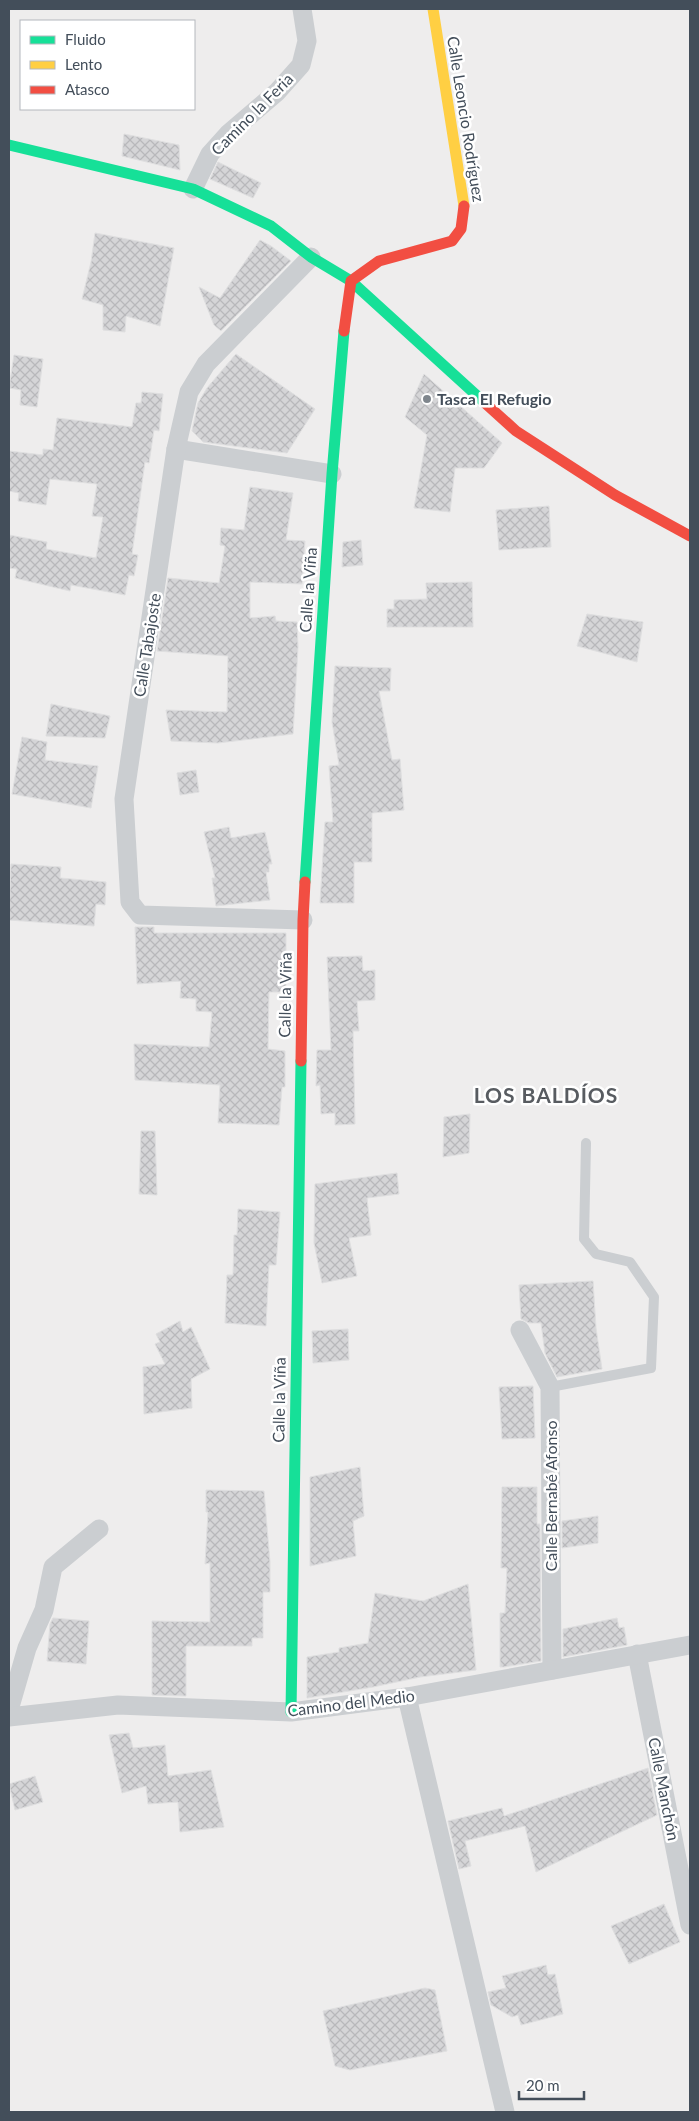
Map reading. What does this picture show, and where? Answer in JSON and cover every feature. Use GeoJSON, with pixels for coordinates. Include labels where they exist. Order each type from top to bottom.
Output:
{"type":"FeatureCollection","features":[{"type":"Feature","properties":{"kind":"street","name":"Camino la Feria"},"geometry":{"type":"LineString","coordinates":[[193,189],[210,154],[228,134],[277,92],[302,65],[307,41],[302,9]]}},
{"type":"Feature","properties":{"kind":"street","name":"Calle Leoncio Rodríguez"},"geometry":{"type":"LineString","coordinates":[[351,281],[379,261],[400,257],[452,240],[461,229],[464,208],[433,9]]}},
{"type":"Feature","properties":{"kind":"street"},"geometry":{"type":"LineString","coordinates":[[9,145],[193,189],[272,226],[311,258],[351,281],[516,431],[615,495],[690,536]]}},
{"type":"Feature","properties":{"kind":"street","name":"Calle Tabajoste"},"geometry":{"type":"LineString","coordinates":[[303,920],[140,915],[130,902],[124,799],[176,449],[189,392],[206,364],[311,258]]}},
{"type":"Feature","properties":{"kind":"street","name":"Calle la Viña"},"geometry":{"type":"LineString","coordinates":[[291,1712],[303,920],[332,474],[345,317],[351,281]]}},
{"type":"Feature","properties":{"kind":"street"},"geometry":{"type":"LineString","coordinates":[[176,449],[332,474]]}},
{"type":"Feature","properties":{"kind":"street","name":"Calle Bernabé Afonso"},"geometry":{"type":"LineString","coordinates":[[520,1330],[550,1387],[552,1670]]}},
{"type":"Feature","properties":{"kind":"street"},"geometry":{"type":"LineString","coordinates":[[9,1710],[27,1648],[44,1610],[53,1567],[99,1529]]}},
{"type":"Feature","properties":{"kind":"street","name":"Camino del Medio"},"geometry":{"type":"LineString","coordinates":[[9,1718],[118,1705],[291,1712],[407,1697],[690,1645]]}},
{"type":"Feature","properties":{"kind":"street","name":"Calle Manchón"},"geometry":{"type":"LineString","coordinates":[[637,1654],[690,1925]]}},
{"type":"Feature","properties":{"kind":"street"},"geometry":{"type":"LineString","coordinates":[[407,1697],[505,2112]]}},
{"type":"Feature","properties":{"kind":"lane"},"geometry":{"type":"LineString","coordinates":[[550,1387],[651,1368],[654,1297],[630,1262],[596,1254],[584,1239],[586,1143]]}},
{"type":"Feature","properties":{"kind":"building"},"geometry":{"type":"Polygon","coordinates":[[[124,134],[179,145],[180,170],[122,156],[124,134]]]}},
{"type":"Feature","properties":{"kind":"building"},"geometry":{"type":"Polygon","coordinates":[[[218,162],[261,183],[253,198],[210,179],[218,162]]]}},
{"type":"Feature","properties":{"kind":"building"},"geometry":{"type":"Polygon","coordinates":[[[95,233],[174,248],[160,326],[126,316],[125,332],[103,330],[103,305],[82,299],[91,262],[95,233]]]}},
{"type":"Feature","properties":{"kind":"building"},"geometry":{"type":"Polygon","coordinates":[[[260,240],[291,261],[221,331],[214,325],[199,287],[220,298],[260,240]]]}},
{"type":"Feature","properties":{"kind":"building"},"geometry":{"type":"Polygon","coordinates":[[[236,354],[315,409],[287,453],[203,442],[192,431],[198,403],[207,388],[236,354]]]}},
{"type":"Feature","properties":{"kind":"building"},"geometry":{"type":"Polygon","coordinates":[[[14,355],[43,359],[37,407],[20,405],[21,390],[9,388],[14,355]]]}},
{"type":"Feature","properties":{"kind":"building"},"geometry":{"type":"Polygon","coordinates":[[[424,374],[502,443],[484,468],[455,468],[450,512],[414,508],[427,435],[405,417],[424,374]]]}},
{"type":"Feature","properties":{"kind":"building"},"geometry":{"type":"Polygon","coordinates":[[[142,392],[163,394],[159,431],[154,430],[149,463],[145,462],[132,554],[138,555],[134,576],[129,575],[125,595],[71,585],[70,591],[15,578],[17,569],[9,568],[9,535],[47,542],[46,549],[96,558],[103,517],[92,516],[97,484],[50,479],[46,505],[18,501],[19,493],[9,491],[9,451],[43,455],[43,449],[53,450],[57,418],[132,427],[136,403],[141,403],[142,392]]]}},
{"type":"Feature","properties":{"kind":"building"},"geometry":{"type":"Polygon","coordinates":[[[250,487],[293,493],[286,540],[305,541],[302,584],[250,582],[250,618],[275,616],[276,621],[297,622],[298,647],[293,734],[218,743],[171,741],[166,710],[227,712],[228,656],[157,651],[168,578],[219,583],[225,546],[220,545],[221,528],[244,530],[250,487]]]}},
{"type":"Feature","properties":{"kind":"building"},"geometry":{"type":"Polygon","coordinates":[[[549,506],[551,547],[499,550],[496,510],[549,506]]]}},
{"type":"Feature","properties":{"kind":"building"},"geometry":{"type":"Polygon","coordinates":[[[361,540],[363,565],[342,567],[343,542],[361,540]]]}},
{"type":"Feature","properties":{"kind":"building"},"geometry":{"type":"Polygon","coordinates":[[[472,582],[473,627],[387,627],[387,609],[394,609],[394,600],[427,599],[426,583],[472,582]]]}},
{"type":"Feature","properties":{"kind":"building"},"geometry":{"type":"Polygon","coordinates":[[[587,614],[643,622],[637,662],[577,646],[587,614]]]}},
{"type":"Feature","properties":{"kind":"building"},"geometry":{"type":"Polygon","coordinates":[[[335,666],[391,668],[390,691],[379,691],[392,760],[400,759],[404,810],[372,813],[372,862],[354,862],[354,903],[320,903],[325,822],[333,822],[329,766],[339,765],[332,722],[335,666]]]}},
{"type":"Feature","properties":{"kind":"building"},"geometry":{"type":"Polygon","coordinates":[[[51,704],[110,716],[105,738],[46,736],[51,704]]]}},
{"type":"Feature","properties":{"kind":"building"},"geometry":{"type":"Polygon","coordinates":[[[22,737],[47,742],[45,760],[98,766],[91,808],[12,794],[22,737]]]}},
{"type":"Feature","properties":{"kind":"building"},"geometry":{"type":"Polygon","coordinates":[[[196,770],[199,792],[180,795],[177,773],[196,770]]]}},
{"type":"Feature","properties":{"kind":"building"},"geometry":{"type":"Polygon","coordinates":[[[229,827],[231,838],[265,832],[272,864],[269,864],[269,872],[266,872],[270,900],[216,906],[212,878],[215,878],[204,832],[229,827]]]}},
{"type":"Feature","properties":{"kind":"building"},"geometry":{"type":"Polygon","coordinates":[[[11,864],[61,867],[60,878],[106,882],[105,905],[96,904],[94,926],[9,920],[11,864]]]}},
{"type":"Feature","properties":{"kind":"building"},"geometry":{"type":"Polygon","coordinates":[[[135,927],[154,927],[154,933],[286,933],[286,992],[269,992],[268,1049],[285,1051],[285,1087],[282,1087],[279,1125],[218,1123],[220,1085],[135,1080],[134,1044],[209,1047],[212,1012],[196,1011],[196,999],[180,998],[181,981],[137,984],[135,927]]]}},
{"type":"Feature","properties":{"kind":"building"},"geometry":{"type":"Polygon","coordinates":[[[362,956],[363,971],[375,970],[375,1000],[357,1001],[359,1031],[353,1031],[355,1124],[335,1125],[335,1113],[321,1114],[320,1085],[316,1086],[317,1050],[331,1050],[327,957],[362,956]]]}},
{"type":"Feature","properties":{"kind":"building"},"geometry":{"type":"Polygon","coordinates":[[[470,1114],[469,1153],[443,1157],[444,1117],[470,1114]]]}},
{"type":"Feature","properties":{"kind":"building"},"geometry":{"type":"Polygon","coordinates":[[[141,1131],[155,1131],[157,1195],[139,1194],[141,1131]]]}},
{"type":"Feature","properties":{"kind":"building"},"geometry":{"type":"Polygon","coordinates":[[[397,1173],[399,1194],[367,1198],[371,1235],[349,1238],[357,1276],[322,1283],[314,1243],[315,1184],[397,1173]]]}},
{"type":"Feature","properties":{"kind":"building"},"geometry":{"type":"Polygon","coordinates":[[[238,1209],[280,1212],[276,1265],[269,1265],[266,1326],[225,1323],[227,1275],[233,1275],[234,1235],[237,1235],[238,1209]]]}},
{"type":"Feature","properties":{"kind":"building"},"geometry":{"type":"Polygon","coordinates":[[[593,1281],[596,1328],[602,1369],[557,1377],[545,1353],[541,1323],[529,1323],[521,1319],[519,1285],[593,1281]]]}},
{"type":"Feature","properties":{"kind":"building"},"geometry":{"type":"Polygon","coordinates":[[[180,1321],[183,1332],[191,1327],[210,1369],[191,1379],[192,1408],[144,1414],[143,1367],[165,1364],[155,1344],[160,1342],[156,1334],[180,1321]]]}},
{"type":"Feature","properties":{"kind":"building"},"geometry":{"type":"Polygon","coordinates":[[[348,1329],[349,1360],[313,1363],[312,1331],[348,1329]]]}},
{"type":"Feature","properties":{"kind":"building"},"geometry":{"type":"Polygon","coordinates":[[[533,1386],[535,1438],[502,1439],[499,1387],[533,1386]]]}},
{"type":"Feature","properties":{"kind":"building"},"geometry":{"type":"Polygon","coordinates":[[[360,1467],[364,1516],[353,1521],[356,1556],[310,1566],[310,1477],[360,1467]]]}},
{"type":"Feature","properties":{"kind":"building"},"geometry":{"type":"Polygon","coordinates":[[[502,1487],[537,1487],[537,1524],[540,1524],[541,1661],[500,1667],[500,1613],[505,1613],[507,1568],[501,1568],[502,1487]]]}},
{"type":"Feature","properties":{"kind":"building"},"geometry":{"type":"Polygon","coordinates":[[[206,1490],[264,1491],[270,1562],[270,1592],[263,1592],[263,1638],[252,1638],[252,1646],[186,1646],[186,1696],[152,1695],[152,1621],[210,1622],[210,1563],[205,1564],[208,1512],[206,1512],[206,1490]]]}},
{"type":"Feature","properties":{"kind":"building"},"geometry":{"type":"Polygon","coordinates":[[[598,1516],[598,1543],[562,1548],[562,1521],[598,1516]]]}},
{"type":"Feature","properties":{"kind":"building"},"geometry":{"type":"Polygon","coordinates":[[[468,1584],[476,1670],[420,1677],[307,1698],[307,1657],[339,1652],[339,1648],[368,1643],[375,1593],[423,1601],[468,1584]]]}},
{"type":"Feature","properties":{"kind":"building"},"geometry":{"type":"Polygon","coordinates":[[[53,1618],[89,1621],[86,1664],[47,1661],[50,1624],[53,1618]]]}},
{"type":"Feature","properties":{"kind":"building"},"geometry":{"type":"Polygon","coordinates":[[[617,1618],[619,1628],[624,1627],[627,1645],[563,1657],[563,1629],[617,1618]]]}},
{"type":"Feature","properties":{"kind":"building"},"geometry":{"type":"Polygon","coordinates":[[[129,1733],[133,1748],[165,1745],[168,1776],[211,1770],[224,1827],[180,1832],[178,1802],[148,1804],[146,1786],[122,1793],[109,1735],[129,1733]]]}},
{"type":"Feature","properties":{"kind":"building"},"geometry":{"type":"Polygon","coordinates":[[[648,1768],[657,1815],[536,1872],[525,1826],[465,1841],[471,1866],[459,1869],[448,1821],[502,1808],[504,1816],[648,1768]]]}},
{"type":"Feature","properties":{"kind":"building"},"geometry":{"type":"Polygon","coordinates":[[[35,1776],[43,1802],[15,1810],[9,1784],[35,1776]]]}},
{"type":"Feature","properties":{"kind":"building"},"geometry":{"type":"Polygon","coordinates":[[[664,1904],[680,1942],[629,1964],[611,1926],[664,1904]]]}},
{"type":"Feature","properties":{"kind":"building"},"geometry":{"type":"Polygon","coordinates":[[[546,1965],[548,1975],[555,1974],[563,2014],[521,2025],[518,2015],[512,2017],[491,2005],[488,1992],[506,1988],[502,1976],[546,1965]]]}},
{"type":"Feature","properties":{"kind":"building"},"geometry":{"type":"Polygon","coordinates":[[[425,1988],[435,1990],[447,2051],[350,2070],[335,2066],[323,2011],[425,1988]]]}},
{"type":"Feature","properties":{"kind":"traffic: fast"},"geometry":{"type":"LineString","coordinates":[[9,145],[193,189],[271,226],[311,257],[351,281],[485,403]]}},
{"type":"Feature","properties":{"kind":"traffic: fast"},"geometry":{"type":"LineString","coordinates":[[305,882],[332,474],[344,331]]}},
{"type":"Feature","properties":{"kind":"traffic: fast"},"geometry":{"type":"LineString","coordinates":[[291,1712],[301,1061]]}},
{"type":"Feature","properties":{"kind":"traffic: slow"},"geometry":{"type":"LineString","coordinates":[[433,9],[464,206]]}},
{"type":"Feature","properties":{"kind":"traffic: jam"},"geometry":{"type":"LineString","coordinates":[[344,331],[351,281],[379,261],[452,241],[461,229],[464,206]]}},
{"type":"Feature","properties":{"kind":"traffic: jam"},"geometry":{"type":"LineString","coordinates":[[485,403],[516,431],[615,495],[690,536]]}},
{"type":"Feature","properties":{"kind":"traffic: jam"},"geometry":{"type":"LineString","coordinates":[[301,1061],[305,882]]}},
{"type":"Feature","properties":{"kind":"place","name":"Tasca El Refugio"},"geometry":{"type":"Point","coordinates":[427,399]}},
{"type":"Feature","properties":{"kind":"district","name":"LOS BALDÍOS"},"geometry":{"type":"Point","coordinates":[546,1096]}}]}
